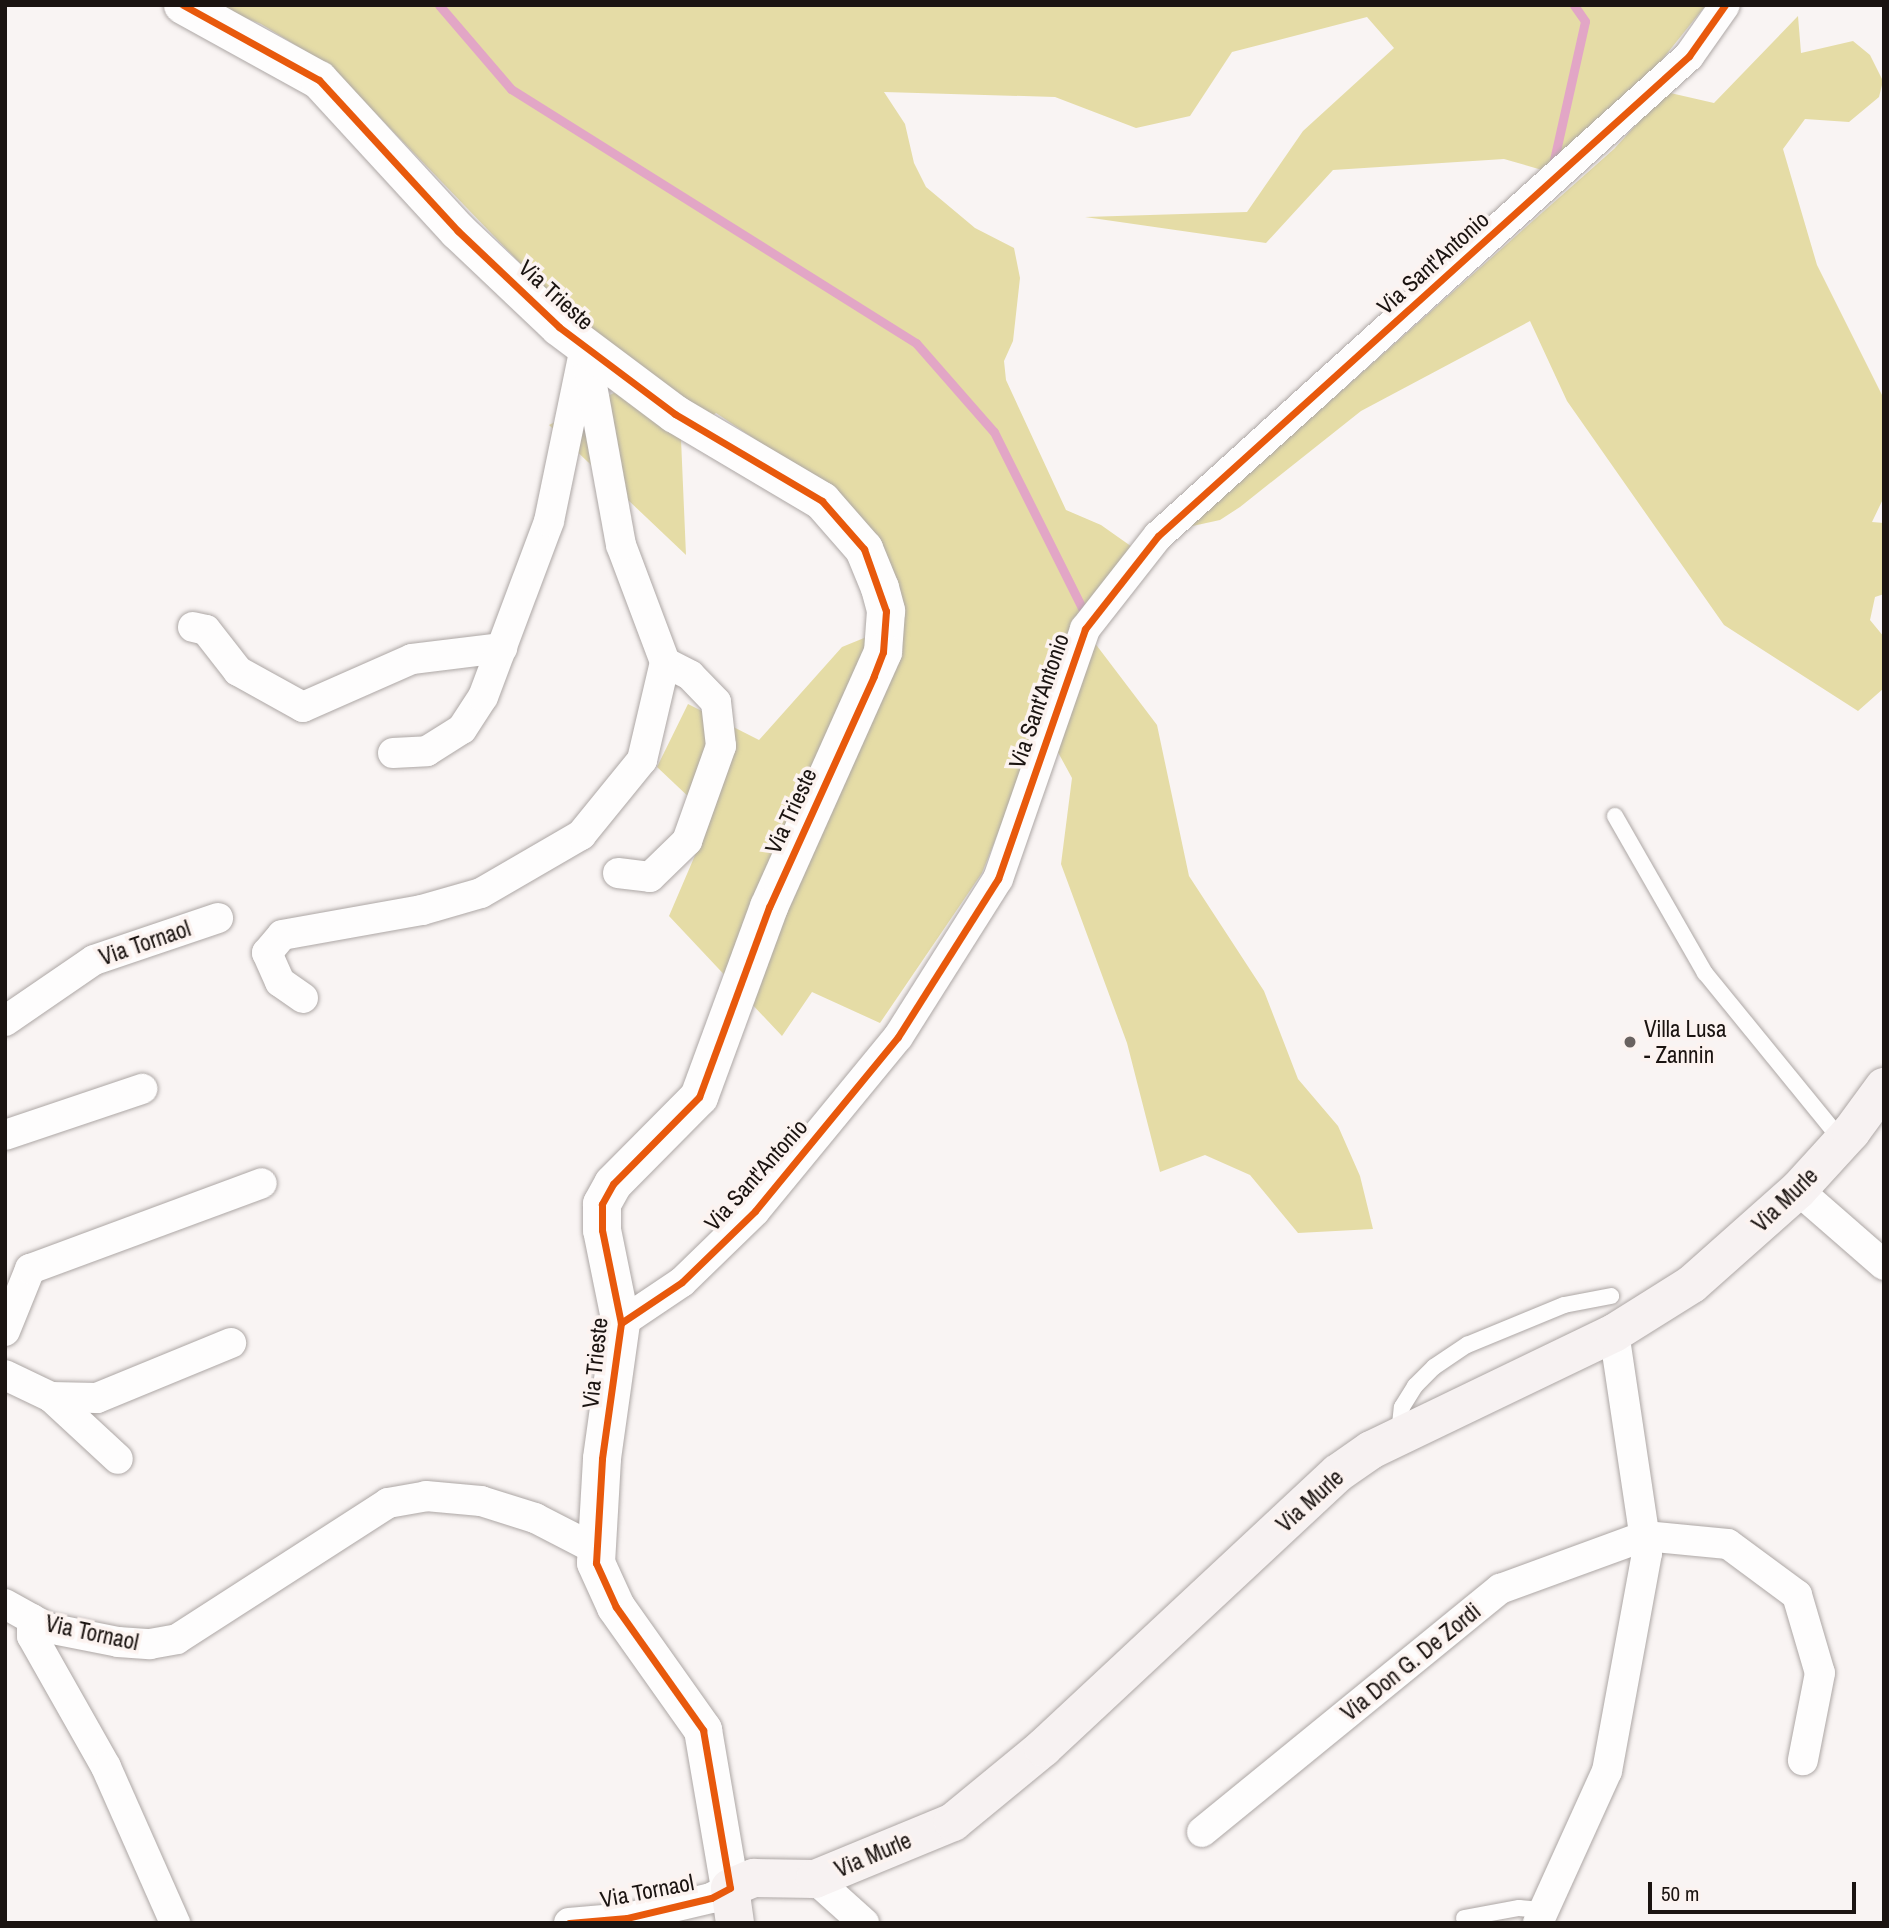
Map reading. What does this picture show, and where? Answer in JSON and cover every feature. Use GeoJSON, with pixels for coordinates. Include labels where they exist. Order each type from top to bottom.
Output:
{"type":"FeatureCollection","features":[{"type":"Feature","properties":{"kind":"main road","name":"Via Murle"},"geometry":{"type":"LineString","coordinates":[[732,1906],[754,1878],[815,1880],[953,1822],[1043,1748],[1338,1473],[1613,1315],[1692,1284],[1798,1190],[1843,1142],[1884,1087]]}},
{"type":"Feature","properties":{"kind":"street","name":"Via Trieste"},"geometry":{"type":"LineString","coordinates":[[183,5],[319,80],[458,231],[585,347],[675,414],[822,501],[864,550],[886,611],[883,652],[874,676],[769,907],[699,1097],[606,1194],[602,1230],[621,1323],[595,1549],[598,1573],[616,1606],[703,1730],[732,1906]]}},
{"type":"Feature","properties":{"kind":"street","name":"Via Sant'Antonio"},"geometry":{"type":"LineString","coordinates":[[621,1323],[682,1282],[755,1211],[898,1037],[998,879],[1085,629],[1158,536],[1689,56],[1725,5]]}},
{"type":"Feature","properties":{"kind":"street"},"geometry":{"type":"LineString","coordinates":[[393,753],[427,751],[463,729],[483,697],[549,520],[585,347]]}},
{"type":"Feature","properties":{"kind":"street"},"geometry":{"type":"LineString","coordinates":[[303,998],[280,982],[267,953],[282,935],[422,910],[481,893],[582,835],[642,760],[665,662],[621,545],[585,347]]}},
{"type":"Feature","properties":{"kind":"street"},"geometry":{"type":"LineString","coordinates":[[193,627],[206,630],[238,671],[303,707],[412,659],[502,648]]}},
{"type":"Feature","properties":{"kind":"street"},"geometry":{"type":"LineString","coordinates":[[618,873],[650,877],[687,841],[720,746],[716,702],[690,675],[665,662]]}},
{"type":"Feature","properties":{"kind":"street","name":"Via Tornaol"},"geometry":{"type":"LineString","coordinates":[[5,1021],[94,960],[218,918]]}},
{"type":"Feature","properties":{"kind":"street"},"geometry":{"type":"LineString","coordinates":[[5,1135],[142,1089]]}},
{"type":"Feature","properties":{"kind":"street"},"geometry":{"type":"LineString","coordinates":[[5,1331],[30,1269],[262,1183]]}},
{"type":"Feature","properties":{"kind":"street"},"geometry":{"type":"LineString","coordinates":[[1798,1190],[1884,1265]]}},
{"type":"Feature","properties":{"kind":"street"},"geometry":{"type":"LineString","coordinates":[[1541,1916],[1607,1771],[1647,1553],[1613,1315]]}},
{"type":"Feature","properties":{"kind":"street"},"geometry":{"type":"LineString","coordinates":[[51,1397],[97,1398],[231,1343]]}},
{"type":"Feature","properties":{"kind":"street"},"geometry":{"type":"LineString","coordinates":[[5,1374],[51,1397],[118,1459]]}},
{"type":"Feature","properties":{"kind":"street","name":"Via Tornaol"},"geometry":{"type":"LineString","coordinates":[[5,1604],[48,1628],[118,1642],[150,1644],[177,1639],[388,1503],[426,1496],[481,1501],[535,1518],[595,1549]]}},
{"type":"Feature","properties":{"kind":"street","name":"Via Don G. De Zordi"},"geometry":{"type":"LineString","coordinates":[[1202,1832],[1500,1589],[1645,1536],[1728,1544],[1797,1595],[1820,1673],[1803,1760]]}},
{"type":"Feature","properties":{"kind":"street"},"geometry":{"type":"LineString","coordinates":[[33,1619],[32,1636],[106,1767],[174,1923]]}},
{"type":"Feature","properties":{"kind":"street"},"geometry":{"type":"LineString","coordinates":[[815,1880],[864,1923]]}},
{"type":"Feature","properties":{"kind":"street","name":"Via Tornaol"},"geometry":{"type":"LineString","coordinates":[[569,1923],[627,1918],[711,1898],[732,1906]]}},
{"type":"Feature","properties":{"kind":"lane"},"geometry":{"type":"LineString","coordinates":[[1615,817],[1705,974],[1843,1142]]}},
{"type":"Feature","properties":{"kind":"lane"},"geometry":{"type":"LineString","coordinates":[[1399,1436],[1402,1407],[1415,1386],[1434,1367],[1467,1345],[1564,1305],[1613,1315]]}},
{"type":"Feature","properties":{"kind":"lane"},"geometry":{"type":"LineString","coordinates":[[1464,1918],[1519,1908],[1541,1916]]}},
{"type":"Feature","properties":{"kind":"shaded area"},"geometry":{"type":"Polygon","coordinates":[[[213,5],[1706,5],[1657,66],[1542,170],[1504,159],[1333,170],[1266,243],[1085,217],[1247,212],[1303,131],[1394,48],[1367,17],[1232,52],[1190,116],[1136,128],[1055,97],[884,92],[905,124],[914,163],[926,187],[975,228],[1014,248],[1020,278],[1013,341],[1004,361],[1006,380],[1066,510],[1101,525],[1135,549],[1036,738],[982,873],[880,1023],[812,992],[782,1036],[669,916],[711,818],[657,767],[688,704],[759,740],[842,647],[891,627],[845,500],[716,413],[681,439],[686,555],[549,425],[630,385],[546,290],[359,96],[307,52],[261,24],[213,5]]]}},
{"type":"Feature","properties":{"kind":"shaded area"},"geometry":{"type":"Polygon","coordinates":[[[1798,16],[1801,53],[1853,41],[1870,55],[1883,81],[1879,97],[1849,122],[1805,119],[1783,149],[1817,265],[1884,399],[1884,497],[1872,522],[1884,523],[1884,594],[1875,597],[1870,620],[1884,637],[1884,688],[1858,711],[1724,625],[1567,401],[1530,321],[1361,411],[1220,520],[1188,527],[1614,149],[1666,92],[1714,103],[1798,16]]]}},
{"type":"Feature","properties":{"kind":"shaded area"},"geometry":{"type":"Polygon","coordinates":[[[1091,638],[1157,725],[1189,876],[1264,991],[1298,1079],[1338,1126],[1360,1176],[1373,1229],[1298,1233],[1250,1175],[1205,1155],[1160,1172],[1127,1043],[1061,864],[1072,778],[1054,745],[1091,638]]]}},
{"type":"Feature","properties":{"kind":"waterway"},"geometry":{"type":"LineString","coordinates":[[439,5],[511,89],[916,343],[994,432],[1083,610]]}},
{"type":"Feature","properties":{"kind":"waterway"},"geometry":{"type":"LineString","coordinates":[[1554,160],[1585,21],[1574,5]]}},
{"type":"Feature","properties":{"kind":"cycle path"},"geometry":{"type":"LineString","coordinates":[[183,5],[319,80],[458,231],[559,327],[675,414],[822,501],[864,549],[886,611],[883,652],[874,676],[769,907],[699,1097],[613,1184],[602,1204],[602,1230],[621,1323],[602,1459],[596,1563],[616,1607],[703,1730],[730,1888],[711,1898],[627,1918],[569,1923]]}},
{"type":"Feature","properties":{"kind":"cycle path"},"geometry":{"type":"LineString","coordinates":[[621,1323],[682,1282],[755,1211],[898,1037],[998,879],[1085,629],[1158,536],[1689,56],[1725,5]]}},
{"type":"Feature","properties":{"kind":"place","name":"Villa Lusa - Zannin"},"geometry":{"type":"Point","coordinates":[1630,1042]}}]}
